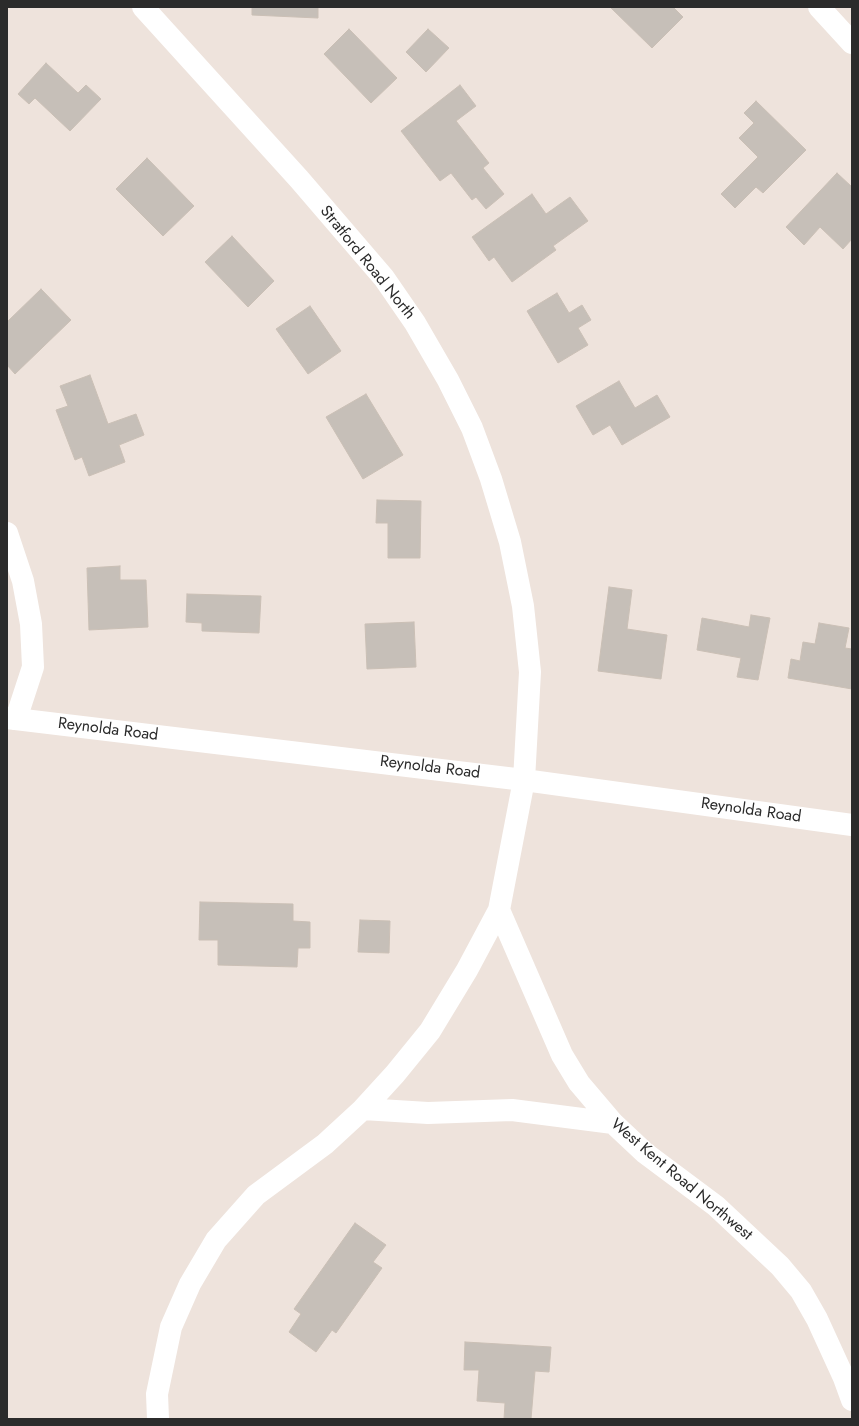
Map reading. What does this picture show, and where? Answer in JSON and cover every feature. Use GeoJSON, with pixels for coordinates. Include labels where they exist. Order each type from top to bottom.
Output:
{"type":"FeatureCollection","features":[{"type":"Feature","properties":{"kind":"street","name":"Stratford Road North"},"geometry":{"type":"LineString","coordinates":[[143,7],[299,179],[384,278],[415,322],[452,387],[472,428],[491,480],[510,542],[523,606],[530,672],[524,780],[499,910],[467,970],[430,1031],[395,1074],[363,1110],[325,1144],[256,1195],[216,1240],[190,1284],[171,1328],[157,1394],[158,1419]]}},
{"type":"Feature","properties":{"kind":"street"},"geometry":{"type":"LineString","coordinates":[[819,7],[852,43]]}},
{"type":"Feature","properties":{"kind":"street"},"geometry":{"type":"LineString","coordinates":[[7,533],[23,581],[31,624],[33,667],[12,718]]}},
{"type":"Feature","properties":{"kind":"street","name":"Reynolda Road"},"geometry":{"type":"LineString","coordinates":[[12,718],[524,780],[852,825]]}},
{"type":"Feature","properties":{"kind":"street","name":"West Kent Road Northwest"},"geometry":{"type":"LineString","coordinates":[[499,910],[562,1055],[579,1083],[613,1123],[645,1153],[716,1206],[780,1266],[801,1291],[817,1319],[844,1378],[852,1400]]}},
{"type":"Feature","properties":{"kind":"street"},"geometry":{"type":"LineString","coordinates":[[363,1110],[428,1113],[512,1110],[613,1123]]}},
{"type":"Feature","properties":{"kind":"building"},"geometry":{"type":"Polygon","coordinates":[[[252,7],[318,7],[318,18],[252,15],[252,7]]]}},
{"type":"Feature","properties":{"kind":"building"},"geometry":{"type":"Polygon","coordinates":[[[610,7],[673,7],[683,17],[652,48],[610,7]]]}},
{"type":"Feature","properties":{"kind":"building"},"geometry":{"type":"Polygon","coordinates":[[[349,29],[397,78],[371,103],[324,54],[349,29]]]}},
{"type":"Feature","properties":{"kind":"building"},"geometry":{"type":"Polygon","coordinates":[[[428,29],[449,48],[426,72],[406,52],[428,29]]]}},
{"type":"Feature","properties":{"kind":"building"},"geometry":{"type":"Polygon","coordinates":[[[46,63],[78,93],[86,85],[101,99],[70,131],[35,98],[29,104],[18,94],[46,63]]]}},
{"type":"Feature","properties":{"kind":"building"},"geometry":{"type":"Polygon","coordinates":[[[460,85],[476,106],[456,121],[489,163],[483,168],[504,194],[486,209],[476,197],[472,200],[451,173],[440,181],[401,131],[460,85]]]}},
{"type":"Feature","properties":{"kind":"building"},"geometry":{"type":"Polygon","coordinates":[[[756,101],[806,150],[763,193],[756,187],[735,208],[721,194],[758,157],[739,138],[754,123],[744,113],[756,101]]]}},
{"type":"Feature","properties":{"kind":"building"},"geometry":{"type":"Polygon","coordinates":[[[147,158],[194,206],[163,236],[116,189],[147,158]]]}},
{"type":"Feature","properties":{"kind":"building"},"geometry":{"type":"Polygon","coordinates":[[[837,173],[852,187],[852,239],[843,249],[820,227],[804,245],[786,227],[837,173]]]}},
{"type":"Feature","properties":{"kind":"building"},"geometry":{"type":"Polygon","coordinates":[[[532,194],[546,214],[570,197],[588,221],[553,246],[556,250],[512,282],[494,257],[489,261],[472,237],[532,194]]]}},
{"type":"Feature","properties":{"kind":"building"},"geometry":{"type":"Polygon","coordinates":[[[232,236],[274,281],[248,307],[205,262],[232,236]]]}},
{"type":"Feature","properties":{"kind":"building"},"geometry":{"type":"Polygon","coordinates":[[[41,289],[71,320],[15,374],[7,365],[7,322],[41,289]]]}},
{"type":"Feature","properties":{"kind":"building"},"geometry":{"type":"Polygon","coordinates":[[[557,293],[569,313],[582,305],[591,320],[578,328],[588,345],[558,363],[527,311],[557,293]]]}},
{"type":"Feature","properties":{"kind":"building"},"geometry":{"type":"Polygon","coordinates":[[[310,306],[341,351],[308,374],[276,329],[310,306]]]}},
{"type":"Feature","properties":{"kind":"building"},"geometry":{"type":"Polygon","coordinates":[[[90,375],[108,424],[136,414],[144,435],[119,445],[125,462],[89,476],[82,457],[75,460],[56,410],[68,406],[60,386],[90,375]]]}},
{"type":"Feature","properties":{"kind":"building"},"geometry":{"type":"Polygon","coordinates":[[[619,381],[635,408],[657,395],[670,417],[622,445],[610,425],[593,435],[576,406],[619,381]]]}},
{"type":"Feature","properties":{"kind":"building"},"geometry":{"type":"Polygon","coordinates":[[[366,394],[403,455],[363,479],[326,417],[366,394]]]}},
{"type":"Feature","properties":{"kind":"building"},"geometry":{"type":"Polygon","coordinates":[[[377,500],[421,501],[420,558],[388,558],[388,523],[376,523],[377,500]]]}},
{"type":"Feature","properties":{"kind":"building"},"geometry":{"type":"Polygon","coordinates":[[[120,566],[120,580],[146,580],[148,627],[89,630],[87,568],[120,566]]]}},
{"type":"Feature","properties":{"kind":"building"},"geometry":{"type":"Polygon","coordinates":[[[609,587],[632,590],[627,629],[667,635],[661,679],[598,671],[609,587]]]}},
{"type":"Feature","properties":{"kind":"building"},"geometry":{"type":"Polygon","coordinates":[[[187,594],[261,596],[259,633],[202,631],[202,623],[186,622],[187,594]]]}},
{"type":"Feature","properties":{"kind":"building"},"geometry":{"type":"Polygon","coordinates":[[[751,615],[770,618],[758,680],[737,677],[741,658],[697,650],[702,618],[749,627],[751,615]]]}},
{"type":"Feature","properties":{"kind":"building"},"geometry":{"type":"Polygon","coordinates":[[[414,622],[416,667],[367,669],[365,624],[414,622]]]}},
{"type":"Feature","properties":{"kind":"building"},"geometry":{"type":"Polygon","coordinates":[[[819,623],[849,628],[845,648],[852,649],[852,689],[788,678],[791,659],[800,661],[803,642],[815,644],[819,623]]]}},
{"type":"Feature","properties":{"kind":"building"},"geometry":{"type":"Polygon","coordinates":[[[200,902],[293,904],[293,921],[310,922],[310,948],[298,948],[297,967],[218,965],[218,940],[199,940],[200,902]]]}},
{"type":"Feature","properties":{"kind":"building"},"geometry":{"type":"Polygon","coordinates":[[[360,920],[390,921],[389,953],[358,952],[360,920]]]}},
{"type":"Feature","properties":{"kind":"building"},"geometry":{"type":"Polygon","coordinates":[[[355,1223],[386,1245],[373,1262],[382,1268],[336,1333],[332,1330],[316,1352],[289,1332],[301,1314],[294,1309],[355,1223]]]}},
{"type":"Feature","properties":{"kind":"building"},"geometry":{"type":"Polygon","coordinates":[[[465,1342],[551,1347],[549,1372],[535,1371],[531,1419],[504,1419],[505,1403],[477,1401],[479,1370],[464,1370],[465,1342]]]}}]}
